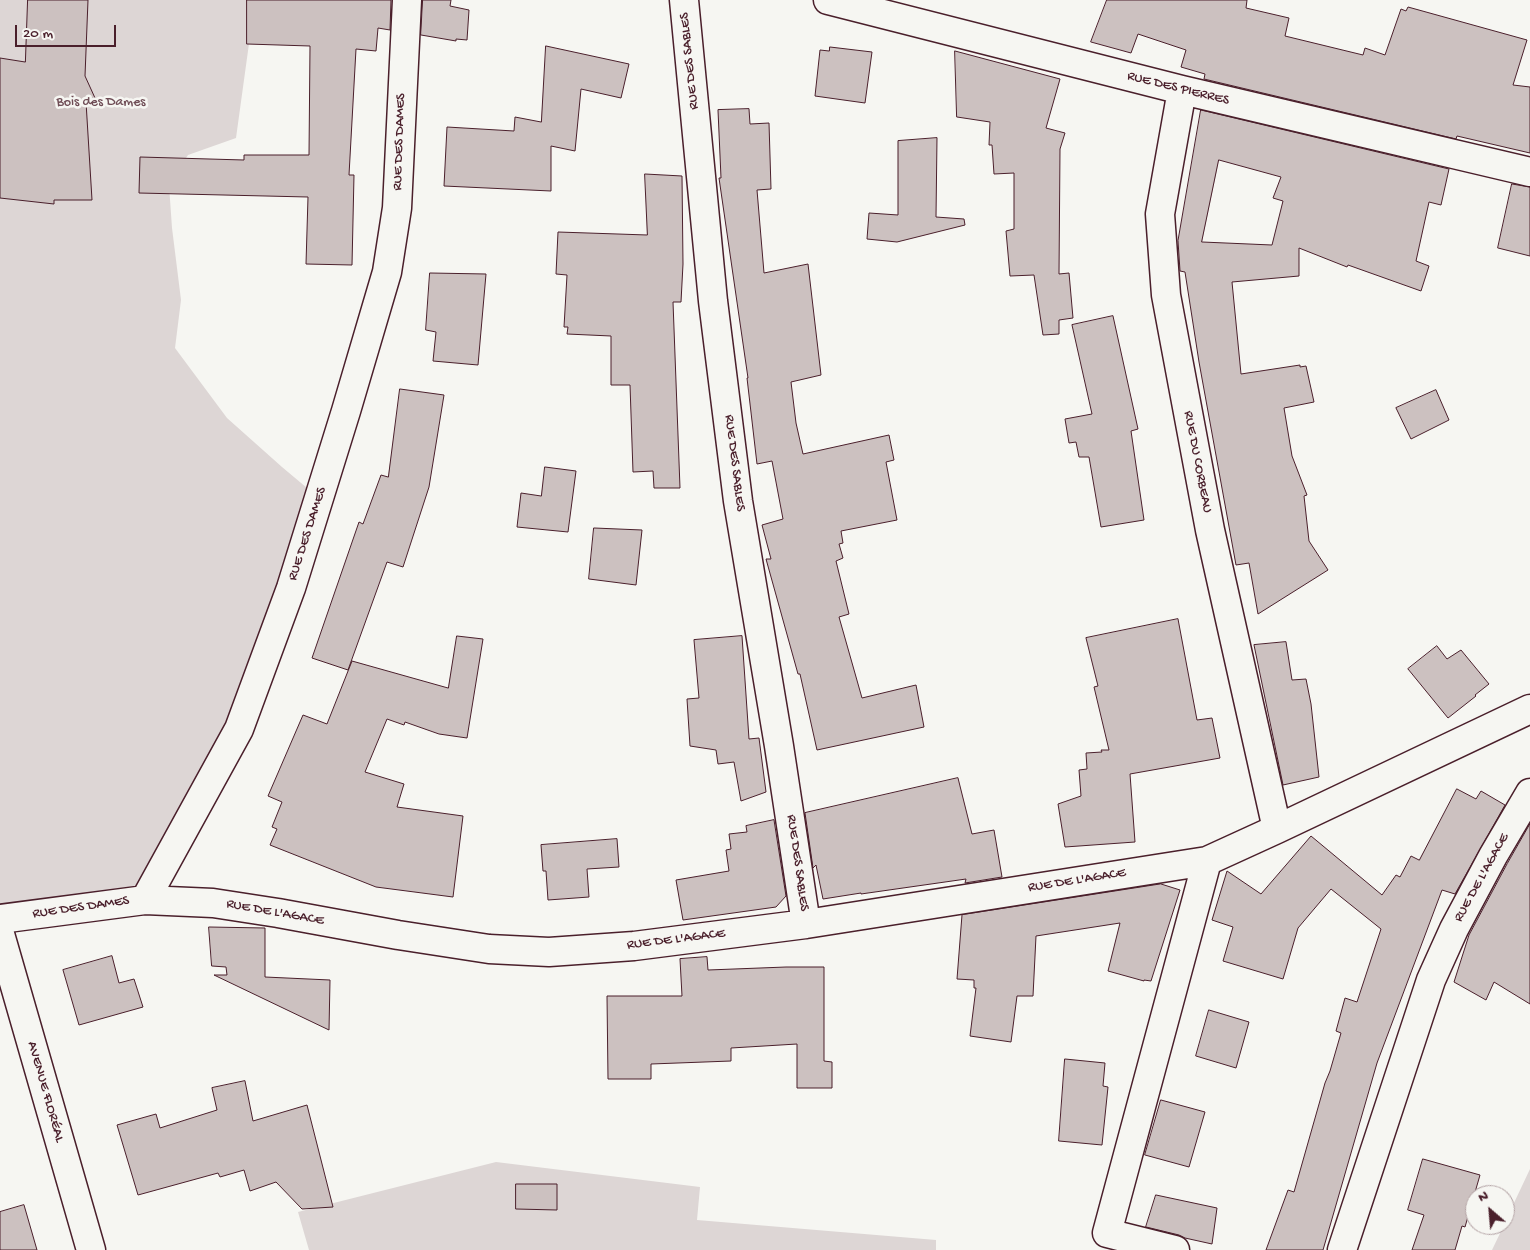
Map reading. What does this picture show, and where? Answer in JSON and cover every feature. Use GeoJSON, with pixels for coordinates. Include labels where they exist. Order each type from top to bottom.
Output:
{"type":"FeatureCollection","features":[{"type":"Feature","properties":{"kind":"street","name":"RUE DES DAMES"},"geometry":{"type":"LineString","coordinates":[[0,919],[144,900],[238,729],[291,588],[384,281],[397,208],[407,0]]}},
{"type":"Feature","properties":{"kind":"street","name":"RUE DES SABLES"},"geometry":{"type":"LineString","coordinates":[[684,0],[713,301],[738,500],[778,736],[806,924]]}},
{"type":"Feature","properties":{"kind":"street","name":"RUE DES PIERRES"},"geometry":{"type":"LineString","coordinates":[[828,0],[1182,90],[1530,172]]}},
{"type":"Feature","properties":{"kind":"street","name":"RUE DU CORBEAU"},"geometry":{"type":"LineString","coordinates":[[1182,90],[1160,214],[1166,295],[1210,530],[1277,829]]}},
{"type":"Feature","properties":{"kind":"street","name":"RUE DE L'AGACE"},"geometry":{"type":"LineString","coordinates":[[144,900],[213,903],[480,948],[549,952],[634,946],[806,924],[1207,861],[1530,709]]}},
{"type":"Feature","properties":{"kind":"street","name":"RUE DE L'AGACE"},"geometry":{"type":"LineString","coordinates":[[1342,1250],[1431,980],[1454,929],[1493,856],[1530,793]]}},
{"type":"Feature","properties":{"kind":"street"},"geometry":{"type":"LineString","coordinates":[[1175,1250],[1107,1233],[1207,861]]}},
{"type":"Feature","properties":{"kind":"street","name":"AVENUE FLORÉAL"},"geometry":{"type":"LineString","coordinates":[[0,934],[91,1250]]}},
{"type":"Feature","properties":{"kind":"green space","name":"Bois des Dames"},"geometry":{"type":"Polygon","coordinates":[[[0,0],[255,0],[236,138],[188,155],[169,185],[181,300],[175,348],[227,418],[319,498],[291,588],[145,900],[0,919],[0,0]]]}},
{"type":"Feature","properties":{"kind":"green space"},"geometry":{"type":"Polygon","coordinates":[[[496,1162],[700,1187],[697,1220],[936,1240],[936,1250],[309,1250],[298,1212],[496,1162]]]}},
{"type":"Feature","properties":{"kind":"green space"},"geometry":{"type":"Polygon","coordinates":[[[1530,1169],[1530,1250],[1492,1250],[1499,1235],[1515,1235],[1515,1201],[1530,1169]]]}},
{"type":"Feature","properties":{"kind":"building"},"geometry":{"type":"Polygon","coordinates":[[[28,0],[88,0],[85,76],[95,98],[86,102],[92,200],[54,200],[54,204],[0,198],[0,58],[25,62],[28,0]]]}},
{"type":"Feature","properties":{"kind":"building"},"geometry":{"type":"Polygon","coordinates":[[[247,0],[391,0],[390,30],[378,28],[376,51],[356,49],[349,175],[354,175],[352,265],[306,264],[308,197],[139,193],[140,157],[244,160],[244,155],[309,155],[310,46],[247,44],[247,0]]]}},
{"type":"Feature","properties":{"kind":"building"},"geometry":{"type":"Polygon","coordinates":[[[423,0],[451,0],[450,6],[469,10],[467,40],[456,39],[456,41],[421,35],[423,0]]]}},
{"type":"Feature","properties":{"kind":"building"},"geometry":{"type":"Polygon","coordinates":[[[1107,0],[1247,0],[1246,8],[1289,18],[1285,36],[1363,55],[1365,48],[1385,55],[1401,9],[1406,11],[1408,7],[1527,40],[1513,85],[1530,87],[1530,153],[1457,136],[1456,139],[1204,79],[1205,74],[1181,67],[1186,50],[1138,34],[1131,53],[1091,42],[1107,0]]]}},
{"type":"Feature","properties":{"kind":"building"},"geometry":{"type":"Polygon","coordinates":[[[546,46],[629,64],[621,98],[581,89],[575,151],[551,146],[551,191],[444,186],[447,127],[514,131],[515,117],[541,122],[546,46]]]}},
{"type":"Feature","properties":{"kind":"building"},"geometry":{"type":"Polygon","coordinates":[[[830,47],[872,52],[865,103],[815,96],[820,50],[829,51],[830,47]]]}},
{"type":"Feature","properties":{"kind":"building"},"geometry":{"type":"Polygon","coordinates":[[[955,51],[1060,79],[1046,128],[1065,133],[1060,149],[1059,274],[1069,273],[1073,318],[1059,320],[1059,334],[1043,335],[1034,275],[1010,276],[1006,231],[1014,229],[1014,173],[994,174],[992,145],[989,145],[990,122],[957,117],[955,51]]]}},
{"type":"Feature","properties":{"kind":"building"},"geometry":{"type":"Polygon","coordinates":[[[749,109],[750,124],[769,123],[771,189],[757,190],[764,273],[808,264],[821,375],[791,382],[796,423],[803,454],[889,435],[894,460],[886,462],[897,520],[841,531],[843,543],[839,544],[843,558],[836,561],[849,614],[839,617],[862,698],[916,685],[924,727],[817,750],[800,674],[798,674],[766,559],[771,559],[762,525],[783,519],[772,461],[757,464],[748,378],[719,178],[721,178],[718,110],[749,109]]]}},
{"type":"Feature","properties":{"kind":"building"},"geometry":{"type":"Polygon","coordinates":[[[1201,110],[1449,169],[1441,205],[1429,202],[1416,261],[1429,266],[1421,291],[1348,265],[1347,267],[1299,248],[1299,276],[1232,282],[1241,374],[1300,365],[1300,367],[1306,366],[1314,402],[1284,408],[1292,456],[1307,495],[1304,496],[1309,541],[1328,570],[1258,614],[1249,563],[1236,565],[1199,362],[1185,272],[1180,271],[1178,241],[1201,110]],[[1219,160],[1202,242],[1272,245],[1283,201],[1273,198],[1281,177],[1219,160]]]}},
{"type":"Feature","properties":{"kind":"building"},"geometry":{"type":"Polygon","coordinates":[[[937,138],[936,217],[964,219],[965,225],[897,242],[867,239],[869,213],[898,215],[898,141],[937,138]]]}},
{"type":"Feature","properties":{"kind":"building"},"geometry":{"type":"Polygon","coordinates":[[[645,174],[682,176],[683,264],[681,302],[673,302],[680,488],[654,488],[653,471],[633,472],[630,385],[611,385],[611,336],[567,334],[568,327],[564,327],[567,275],[556,274],[558,232],[647,235],[645,174]]]}},
{"type":"Feature","properties":{"kind":"building"},"geometry":{"type":"Polygon","coordinates":[[[1512,184],[1530,187],[1530,256],[1498,248],[1512,184]]]}},
{"type":"Feature","properties":{"kind":"building"},"geometry":{"type":"Polygon","coordinates":[[[430,273],[486,274],[478,365],[433,361],[436,332],[426,330],[430,273]]]}},
{"type":"Feature","properties":{"kind":"building"},"geometry":{"type":"Polygon","coordinates":[[[1113,316],[1138,429],[1131,431],[1144,520],[1101,527],[1089,457],[1079,457],[1076,442],[1069,443],[1065,419],[1092,414],[1072,325],[1113,316]]]}},
{"type":"Feature","properties":{"kind":"building"},"geometry":{"type":"Polygon","coordinates":[[[400,389],[444,395],[429,487],[403,567],[387,562],[348,670],[312,658],[359,522],[363,524],[381,475],[388,477],[400,389]]]}},
{"type":"Feature","properties":{"kind":"building"},"geometry":{"type":"Polygon","coordinates":[[[1436,390],[1449,420],[1411,439],[1396,408],[1436,390]]]}},
{"type":"Feature","properties":{"kind":"building"},"geometry":{"type":"Polygon","coordinates":[[[545,467],[576,471],[568,532],[517,527],[521,493],[541,496],[545,467]]]}},
{"type":"Feature","properties":{"kind":"building"},"geometry":{"type":"Polygon","coordinates":[[[594,528],[642,530],[636,585],[589,579],[594,528]]]}},
{"type":"Feature","properties":{"kind":"building"},"geometry":{"type":"Polygon","coordinates":[[[1178,619],[1197,720],[1212,718],[1220,758],[1130,774],[1135,842],[1065,847],[1058,804],[1081,796],[1079,770],[1087,769],[1086,753],[1109,750],[1094,687],[1098,686],[1086,638],[1178,619]]]}},
{"type":"Feature","properties":{"kind":"building"},"geometry":{"type":"Polygon","coordinates":[[[457,636],[483,639],[467,738],[439,734],[405,722],[404,725],[387,719],[365,772],[404,784],[397,807],[463,816],[453,897],[376,887],[270,845],[277,829],[272,827],[282,802],[268,796],[303,715],[327,724],[352,661],[448,688],[457,636]]]}},
{"type":"Feature","properties":{"kind":"building"},"geometry":{"type":"Polygon","coordinates":[[[742,636],[749,739],[759,738],[766,792],[741,801],[734,762],[718,764],[716,750],[690,746],[687,699],[699,698],[694,640],[742,636]]]}},
{"type":"Feature","properties":{"kind":"building"},"geometry":{"type":"Polygon","coordinates":[[[1286,642],[1292,680],[1306,679],[1311,704],[1319,777],[1283,785],[1254,645],[1286,642]]]}},
{"type":"Feature","properties":{"kind":"building"},"geometry":{"type":"Polygon","coordinates":[[[1437,646],[1447,659],[1461,650],[1489,684],[1448,718],[1408,669],[1437,646]]]}},
{"type":"Feature","properties":{"kind":"building"},"geometry":{"type":"Polygon","coordinates":[[[958,778],[972,834],[994,830],[1002,877],[965,883],[966,879],[823,899],[816,865],[813,868],[805,813],[958,778]]]}},
{"type":"Feature","properties":{"kind":"building"},"geometry":{"type":"Polygon","coordinates":[[[1457,789],[1476,799],[1481,791],[1505,805],[1455,894],[1442,890],[1377,1063],[1323,1250],[1266,1250],[1288,1190],[1294,1192],[1341,1033],[1336,1031],[1345,998],[1357,1002],[1381,929],[1331,889],[1298,928],[1283,979],[1223,961],[1233,927],[1212,920],[1227,871],[1261,894],[1311,836],[1382,895],[1396,875],[1400,877],[1411,856],[1419,860],[1457,789]]]}},
{"type":"Feature","properties":{"kind":"building"},"geometry":{"type":"Polygon","coordinates":[[[774,820],[786,896],[776,907],[683,920],[676,880],[729,871],[726,850],[731,849],[729,834],[747,832],[746,826],[774,820]]]}},
{"type":"Feature","properties":{"kind":"building"},"geometry":{"type":"Polygon","coordinates":[[[1530,824],[1530,1004],[1494,982],[1486,1000],[1454,982],[1469,935],[1530,824]]]}},
{"type":"Feature","properties":{"kind":"building"},"geometry":{"type":"Polygon","coordinates":[[[617,839],[619,867],[587,869],[589,897],[548,900],[546,871],[543,871],[541,845],[617,839]]]}},
{"type":"Feature","properties":{"kind":"building"},"geometry":{"type":"Polygon","coordinates":[[[1161,884],[1180,890],[1151,981],[1144,981],[1108,971],[1120,923],[1036,936],[1033,996],[1017,996],[1011,1042],[970,1036],[976,988],[974,988],[974,980],[957,979],[962,915],[1161,884]]]}},
{"type":"Feature","properties":{"kind":"building"},"geometry":{"type":"Polygon","coordinates":[[[209,927],[265,928],[265,977],[330,980],[329,1030],[214,975],[227,975],[226,967],[212,966],[209,927]]]}},
{"type":"Feature","properties":{"kind":"building"},"geometry":{"type":"Polygon","coordinates":[[[112,956],[119,983],[134,979],[143,1007],[79,1025],[63,970],[112,956]]]}},
{"type":"Feature","properties":{"kind":"building"},"geometry":{"type":"Polygon","coordinates":[[[707,957],[708,970],[824,967],[824,1061],[832,1062],[832,1088],[797,1088],[797,1044],[731,1048],[731,1061],[651,1064],[651,1079],[608,1079],[607,996],[682,996],[680,959],[707,957]]]}},
{"type":"Feature","properties":{"kind":"building"},"geometry":{"type":"Polygon","coordinates":[[[1209,1010],[1249,1022],[1236,1068],[1196,1056],[1209,1010]]]}},
{"type":"Feature","properties":{"kind":"building"},"geometry":{"type":"Polygon","coordinates":[[[1065,1059],[1105,1063],[1103,1086],[1108,1087],[1102,1145],[1059,1141],[1065,1059]]]}},
{"type":"Feature","properties":{"kind":"building"},"geometry":{"type":"Polygon","coordinates":[[[245,1081],[253,1121],[307,1105],[333,1207],[302,1209],[276,1182],[250,1191],[244,1170],[220,1177],[218,1173],[138,1195],[117,1125],[156,1114],[160,1128],[217,1110],[212,1088],[245,1081]]]}},
{"type":"Feature","properties":{"kind":"building"},"geometry":{"type":"Polygon","coordinates":[[[1161,1100],[1205,1112],[1189,1167],[1145,1155],[1161,1100]]]}},
{"type":"Feature","properties":{"kind":"building"},"geometry":{"type":"Polygon","coordinates":[[[1423,1159],[1480,1175],[1477,1185],[1465,1185],[1465,1227],[1462,1226],[1455,1250],[1412,1250],[1424,1215],[1408,1210],[1423,1159]]]}},
{"type":"Feature","properties":{"kind":"building"},"geometry":{"type":"Polygon","coordinates":[[[516,1184],[557,1184],[557,1210],[516,1209],[516,1184]]]}},
{"type":"Feature","properties":{"kind":"building"},"geometry":{"type":"Polygon","coordinates":[[[1156,1195],[1217,1208],[1212,1244],[1146,1227],[1156,1195]]]}},
{"type":"Feature","properties":{"kind":"building"},"geometry":{"type":"Polygon","coordinates":[[[24,1205],[37,1250],[0,1250],[0,1212],[24,1205]]]}}]}
